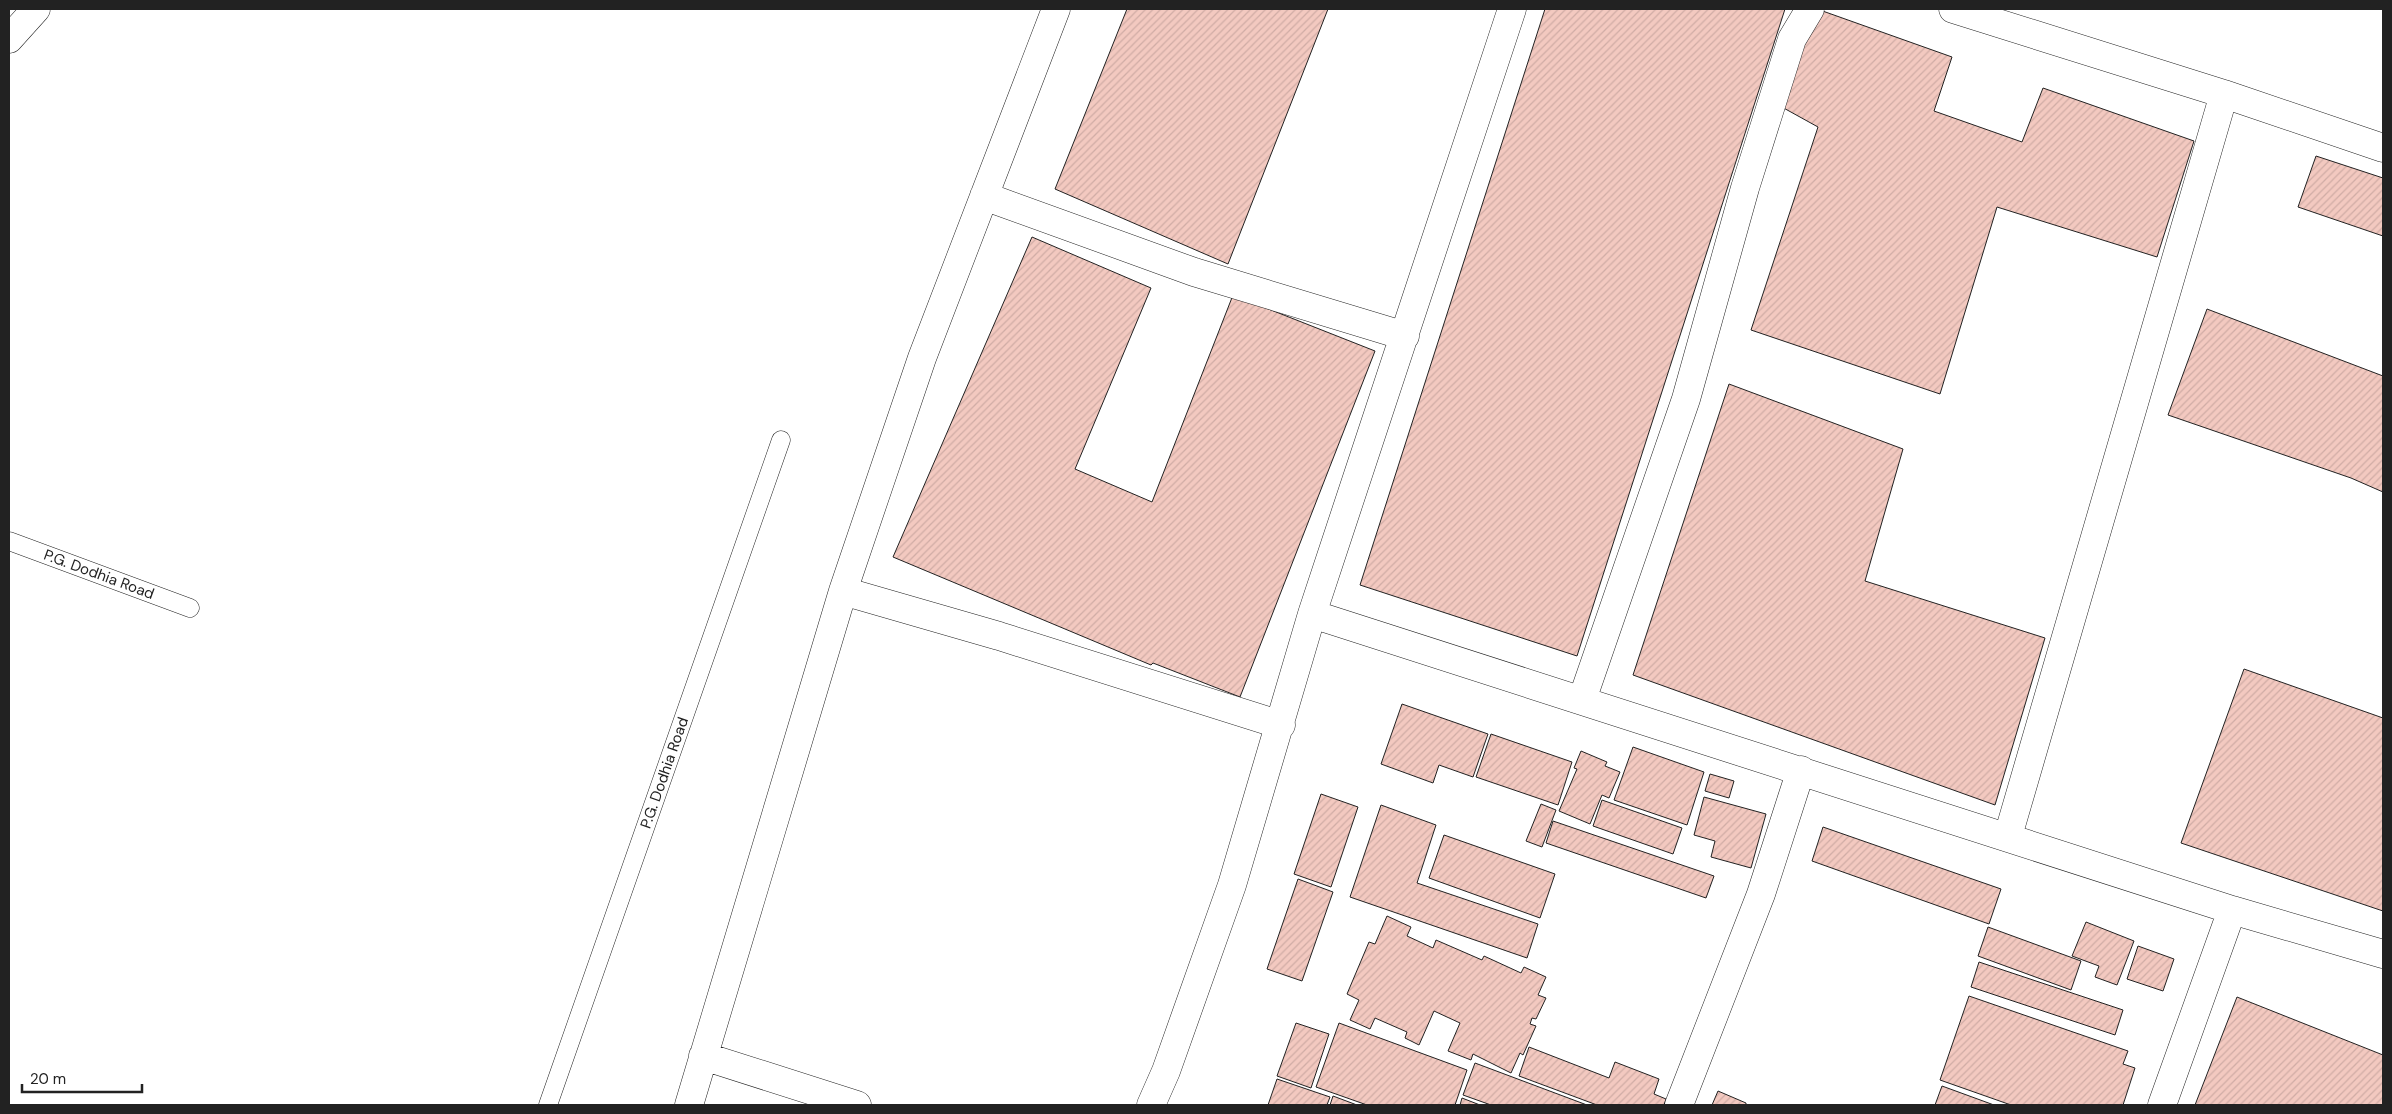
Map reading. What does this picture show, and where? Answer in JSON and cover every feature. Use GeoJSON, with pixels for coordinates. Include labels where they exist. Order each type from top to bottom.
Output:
{"type":"FeatureCollection","features":[{"type":"Feature","properties":{"kind":"street"},"geometry":{"type":"LineString","coordinates":[[9,39],[36,9]]}},
{"type":"Feature","properties":{"kind":"street"},"geometry":{"type":"LineString","coordinates":[[689,1105],[702,1056],[843,591],[922,358],[1056,9]]}},
{"type":"Feature","properties":{"kind":"street"},"geometry":{"type":"LineString","coordinates":[[1151,1105],[1166,1071],[1232,885],[1281,725],[1312,614],[1512,9]]}},
{"type":"Feature","properties":{"kind":"street"},"geometry":{"type":"LineString","coordinates":[[1582,700],[1686,399],[1745,188],[1792,39],[1810,9]]}},
{"type":"Feature","properties":{"kind":"street"},"geometry":{"type":"LineString","coordinates":[[1953,9],[2224,94],[2383,148]]}},
{"type":"Feature","properties":{"kind":"street"},"geometry":{"type":"LineString","coordinates":[[2008,836],[2224,94]]}},
{"type":"Feature","properties":{"kind":"street"},"geometry":{"type":"LineString","coordinates":[[984,196],[1194,272],[1405,336]]}},
{"type":"Feature","properties":{"kind":"street"},"geometry":{"type":"LineString","coordinates":[[843,591],[999,636],[1281,725]]}},
{"type":"Feature","properties":{"kind":"street"},"geometry":{"type":"LineString","coordinates":[[1312,614],[2008,836],[2232,910],[2383,954]]}},
{"type":"Feature","properties":{"kind":"street"},"geometry":{"type":"LineString","coordinates":[[1679,1105],[1761,894],[1801,770]]}},
{"type":"Feature","properties":{"kind":"street"},"geometry":{"type":"LineString","coordinates":[[2162,1105],[2232,910]]}},
{"type":"Feature","properties":{"kind":"street"},"geometry":{"type":"LineString","coordinates":[[702,1056],[858,1105]]}},
{"type":"Feature","properties":{"kind":"lane","name":"P.G. Dodhia Road"},"geometry":{"type":"LineString","coordinates":[[548,1105],[781,440]]}},
{"type":"Feature","properties":{"kind":"lane","name":"P.G. Dodhia Road"},"geometry":{"type":"LineString","coordinates":[[9,541],[190,608]]}},
{"type":"Feature","properties":{"kind":"building"},"geometry":{"type":"Polygon","coordinates":[[[1127,9],[1328,9],[1228,264],[1055,189],[1127,9]]]}},
{"type":"Feature","properties":{"kind":"building"},"geometry":{"type":"Polygon","coordinates":[[[1545,9],[1785,9],[1577,656],[1360,585],[1545,9]]]}},
{"type":"Feature","properties":{"kind":"building"},"geometry":{"type":"Polygon","coordinates":[[[1817,9],[1952,57],[1934,111],[2022,142],[2043,88],[2194,141],[2157,257],[1997,207],[1940,394],[1751,330],[1818,127],[1780,106],[1817,9]]]}},
{"type":"Feature","properties":{"kind":"building"},"geometry":{"type":"Polygon","coordinates":[[[2316,156],[2383,178],[2383,236],[2298,207],[2316,156]]]}},
{"type":"Feature","properties":{"kind":"building"},"geometry":{"type":"Polygon","coordinates":[[[1032,237],[1151,288],[1075,469],[1152,502],[1233,295],[1375,351],[1240,697],[1153,663],[1151,665],[893,557],[1032,237]]]}},
{"type":"Feature","properties":{"kind":"building"},"geometry":{"type":"Polygon","coordinates":[[[2207,309],[2383,376],[2383,492],[2351,478],[2168,415],[2207,309]]]}},
{"type":"Feature","properties":{"kind":"building"},"geometry":{"type":"Polygon","coordinates":[[[1729,384],[1903,449],[1865,581],[2045,638],[1995,805],[1633,675],[1729,384]]]}},
{"type":"Feature","properties":{"kind":"building"},"geometry":{"type":"Polygon","coordinates":[[[2244,669],[2383,718],[2383,911],[2181,843],[2244,669]]]}},
{"type":"Feature","properties":{"kind":"building"},"geometry":{"type":"Polygon","coordinates":[[[1402,704],[1488,734],[1473,777],[1439,765],[1433,783],[1381,764],[1402,704]]]}},
{"type":"Feature","properties":{"kind":"building"},"geometry":{"type":"Polygon","coordinates":[[[1491,734],[1572,762],[1558,805],[1476,777],[1491,734]]]}},
{"type":"Feature","properties":{"kind":"building"},"geometry":{"type":"Polygon","coordinates":[[[1633,747],[1704,772],[1687,825],[1614,800],[1633,747]]]}},
{"type":"Feature","properties":{"kind":"building"},"geometry":{"type":"Polygon","coordinates":[[[1581,751],[1607,762],[1605,766],[1620,772],[1609,798],[1602,795],[1590,824],[1559,811],[1577,769],[1574,768],[1581,751]]]}},
{"type":"Feature","properties":{"kind":"building"},"geometry":{"type":"Polygon","coordinates":[[[1710,774],[1734,781],[1729,798],[1705,791],[1710,774]]]}},
{"type":"Feature","properties":{"kind":"building"},"geometry":{"type":"Polygon","coordinates":[[[1321,794],[1358,807],[1331,887],[1294,874],[1321,794]]]}},
{"type":"Feature","properties":{"kind":"building"},"geometry":{"type":"Polygon","coordinates":[[[1704,797],[1766,814],[1751,868],[1711,857],[1715,841],[1694,835],[1704,797]]]}},
{"type":"Feature","properties":{"kind":"building"},"geometry":{"type":"Polygon","coordinates":[[[1602,800],[1682,828],[1673,854],[1593,826],[1602,800]]]}},
{"type":"Feature","properties":{"kind":"building"},"geometry":{"type":"Polygon","coordinates":[[[1541,804],[1556,810],[1542,847],[1526,841],[1541,804]]]}},
{"type":"Feature","properties":{"kind":"building"},"geometry":{"type":"Polygon","coordinates":[[[1381,805],[1436,825],[1417,883],[1538,924],[1527,958],[1350,897],[1381,805]]]}},
{"type":"Feature","properties":{"kind":"building"},"geometry":{"type":"Polygon","coordinates":[[[1553,821],[1714,876],[1706,898],[1546,843],[1553,821]]]}},
{"type":"Feature","properties":{"kind":"building"},"geometry":{"type":"Polygon","coordinates":[[[1823,827],[2001,889],[1989,924],[1812,861],[1823,827]]]}},
{"type":"Feature","properties":{"kind":"building"},"geometry":{"type":"Polygon","coordinates":[[[1444,835],[1555,874],[1540,918],[1429,878],[1444,835]]]}},
{"type":"Feature","properties":{"kind":"building"},"geometry":{"type":"Polygon","coordinates":[[[1298,879],[1333,892],[1302,981],[1267,969],[1298,879]]]}},
{"type":"Feature","properties":{"kind":"building"},"geometry":{"type":"Polygon","coordinates":[[[1387,916],[1411,927],[1407,936],[1433,948],[1436,940],[1482,960],[1484,956],[1521,973],[1524,967],[1546,977],[1538,995],[1546,998],[1536,1019],[1532,1018],[1530,1024],[1536,1026],[1523,1055],[1520,1053],[1511,1073],[1473,1054],[1471,1060],[1448,1051],[1460,1023],[1434,1011],[1419,1045],[1405,1038],[1407,1032],[1375,1018],[1370,1029],[1350,1020],[1359,1000],[1347,994],[1369,942],[1375,944],[1387,916]]]}},
{"type":"Feature","properties":{"kind":"building"},"geometry":{"type":"Polygon","coordinates":[[[2086,922],[2134,941],[2117,985],[2095,977],[2099,966],[2072,956],[2086,922]]]}},
{"type":"Feature","properties":{"kind":"building"},"geometry":{"type":"Polygon","coordinates":[[[1988,927],[2081,961],[2071,990],[1978,956],[1988,927]]]}},
{"type":"Feature","properties":{"kind":"building"},"geometry":{"type":"Polygon","coordinates":[[[2138,946],[2174,959],[2163,991],[2127,979],[2138,946]]]}},
{"type":"Feature","properties":{"kind":"building"},"geometry":{"type":"Polygon","coordinates":[[[1979,962],[2123,1010],[2115,1035],[1971,987],[1979,962]]]}},
{"type":"Feature","properties":{"kind":"building"},"geometry":{"type":"Polygon","coordinates":[[[1969,996],[2128,1051],[2123,1064],[2135,1068],[2123,1105],[2011,1105],[1940,1080],[1969,996]]]}},
{"type":"Feature","properties":{"kind":"building"},"geometry":{"type":"Polygon","coordinates":[[[2237,997],[2383,1055],[2383,1105],[2195,1105],[2237,997]]]}},
{"type":"Feature","properties":{"kind":"building"},"geometry":{"type":"Polygon","coordinates":[[[1296,1023],[1329,1034],[1311,1088],[1277,1076],[1296,1023]]]}},
{"type":"Feature","properties":{"kind":"building"},"geometry":{"type":"Polygon","coordinates":[[[1339,1023],[1467,1070],[1455,1105],[1367,1105],[1316,1087],[1339,1023]]]}},
{"type":"Feature","properties":{"kind":"building"},"geometry":{"type":"Polygon","coordinates":[[[1529,1047],[1609,1078],[1615,1062],[1659,1079],[1654,1094],[1666,1099],[1664,1105],[1597,1105],[1519,1076],[1529,1047]]]}},
{"type":"Feature","properties":{"kind":"building"},"geometry":{"type":"Polygon","coordinates":[[[1475,1063],[1587,1105],[1491,1105],[1463,1095],[1475,1063]]]}},
{"type":"Feature","properties":{"kind":"building"},"geometry":{"type":"Polygon","coordinates":[[[1277,1079],[1330,1097],[1327,1105],[1268,1105],[1277,1079]]]}},
{"type":"Feature","properties":{"kind":"building"},"geometry":{"type":"Polygon","coordinates":[[[1942,1086],[1994,1105],[1935,1105],[1942,1086]]]}},
{"type":"Feature","properties":{"kind":"building"},"geometry":{"type":"Polygon","coordinates":[[[1718,1091],[1746,1103],[1746,1105],[1712,1105],[1718,1091]]]}},
{"type":"Feature","properties":{"kind":"building"},"geometry":{"type":"Polygon","coordinates":[[[1333,1096],[1357,1105],[1330,1105],[1333,1096]]]}},
{"type":"Feature","properties":{"kind":"building"},"geometry":{"type":"Polygon","coordinates":[[[1462,1098],[1480,1105],[1460,1105],[1462,1098]]]}}]}
